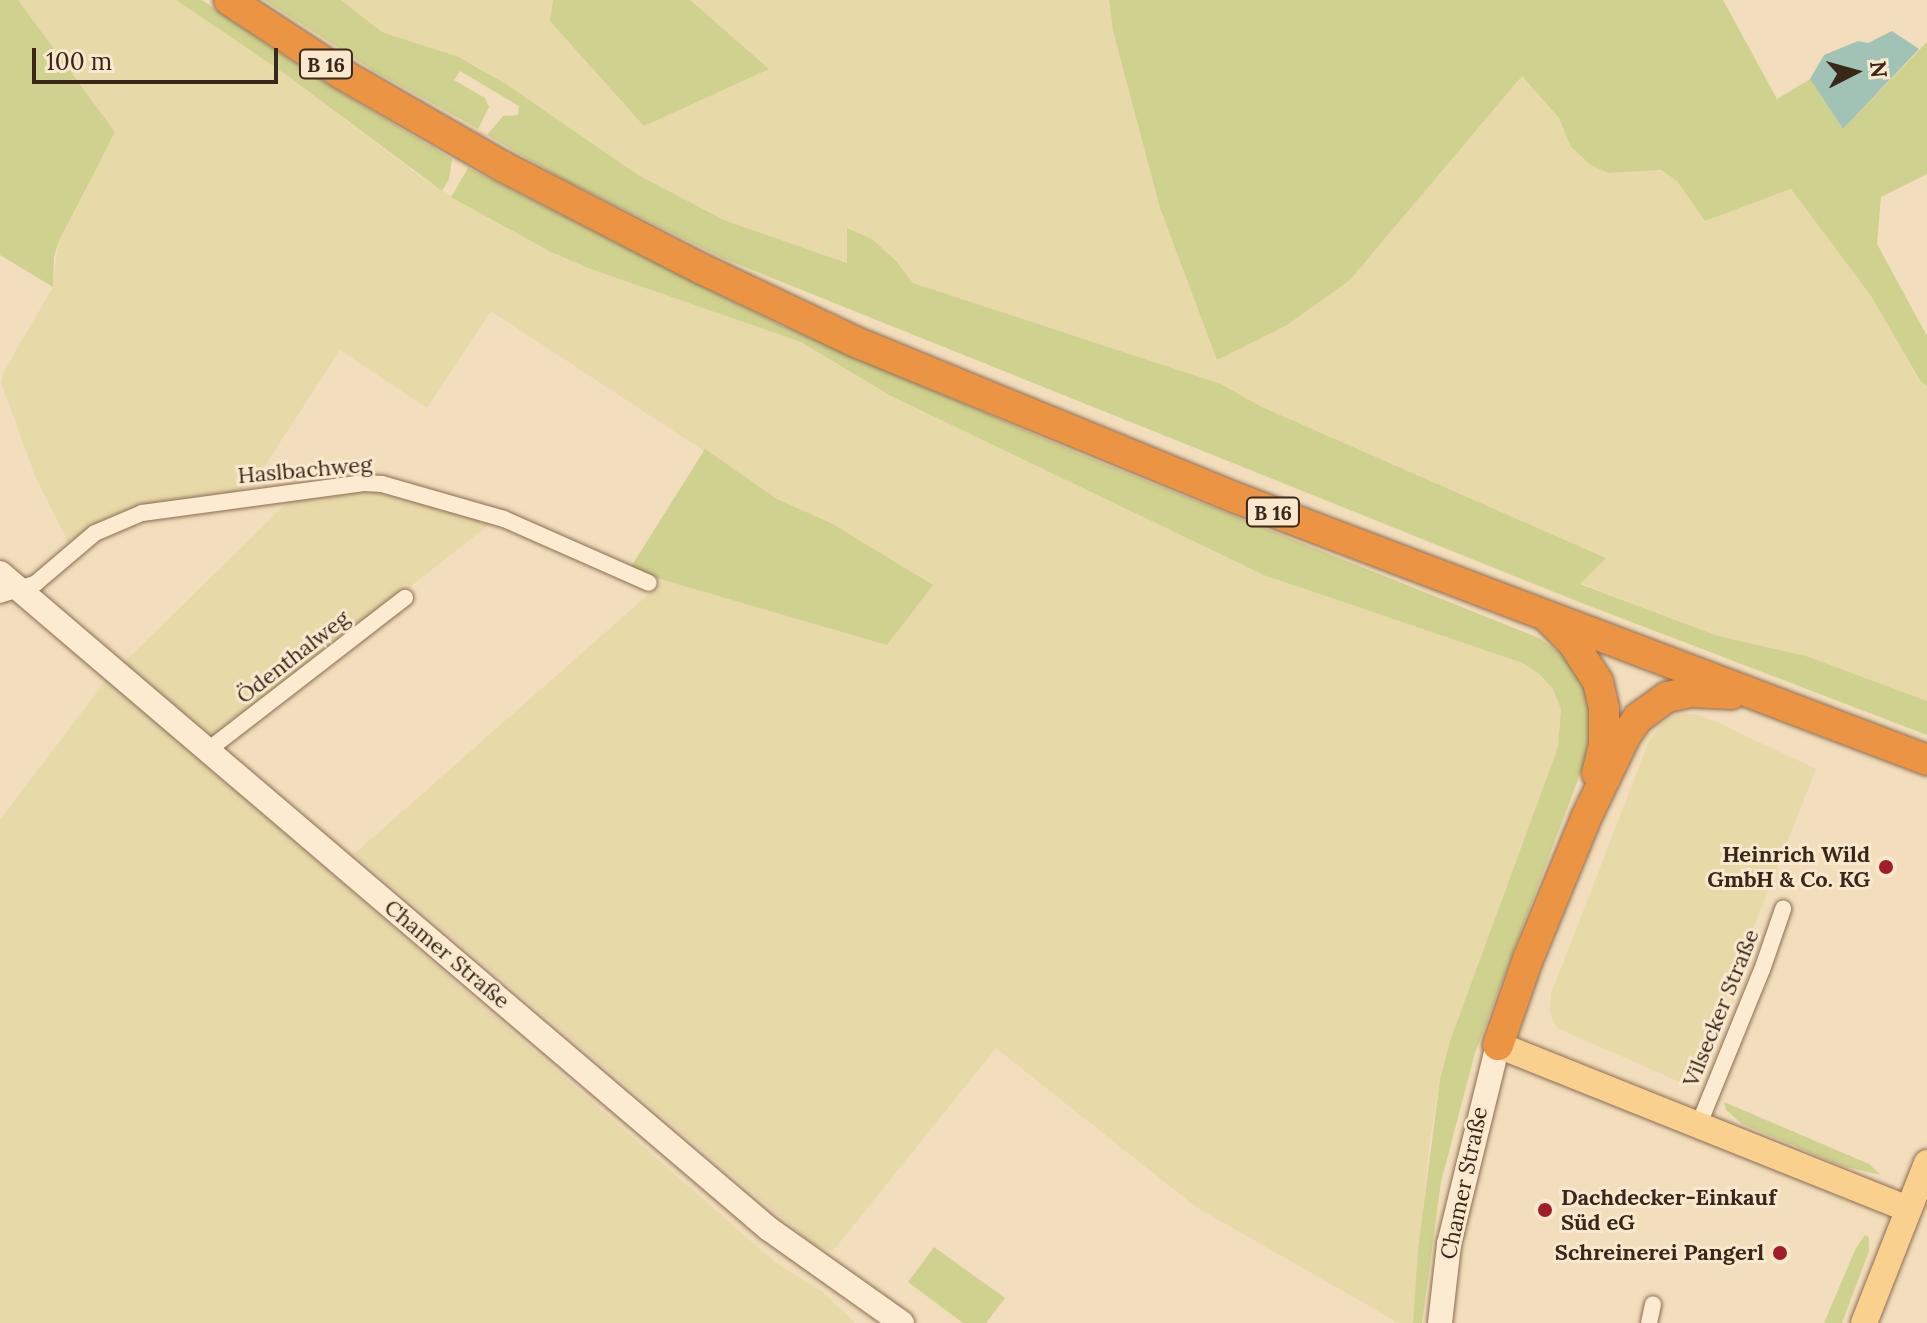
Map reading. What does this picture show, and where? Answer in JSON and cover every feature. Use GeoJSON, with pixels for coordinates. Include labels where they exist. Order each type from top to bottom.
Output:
{"type":"FeatureCollection","features":[{"type":"Feature","properties":{"kind":"highway","name":"B 16"},"geometry":{"type":"LineString","coordinates":[[229,0],[342,74],[504,167],[702,269],[869,348],[1239,499],[1927,760]]}},
{"type":"Feature","properties":{"kind":"highway","name":"B 16"},"geometry":{"type":"LineString","coordinates":[[1544,614],[1588,664],[1598,682],[1604,708],[1604,745],[1586,818]]}},
{"type":"Feature","properties":{"kind":"highway","name":"B 16"},"geometry":{"type":"LineString","coordinates":[[1586,818],[1626,735],[1638,718],[1667,697],[1718,692],[1776,702]]}},
{"type":"Feature","properties":{"kind":"highway"},"geometry":{"type":"LineString","coordinates":[[1498,1045],[1528,959],[1586,818]]}},
{"type":"Feature","properties":{"kind":"main road"},"geometry":{"type":"LineString","coordinates":[[1498,1045],[1908,1209]]}},
{"type":"Feature","properties":{"kind":"main road"},"geometry":{"type":"LineString","coordinates":[[1864,1323],[1927,1163]]}},
{"type":"Feature","properties":{"kind":"street","name":"Haslbachweg"},"geometry":{"type":"LineString","coordinates":[[10,592],[36,583],[95,533],[142,513],[364,483],[382,484],[504,519],[649,583]]}},
{"type":"Feature","properties":{"kind":"street","name":"Chamer Straße"},"geometry":{"type":"LineString","coordinates":[[0,573],[10,592],[208,750],[769,1229],[902,1323]]}},
{"type":"Feature","properties":{"kind":"street","name":"Ödenthalweg"},"geometry":{"type":"LineString","coordinates":[[208,750],[405,598]]}},
{"type":"Feature","properties":{"kind":"street","name":"Vilsecker Straße"},"geometry":{"type":"LineString","coordinates":[[1699,1124],[1762,970],[1783,909]]}},
{"type":"Feature","properties":{"kind":"street","name":"Chamer Straße"},"geometry":{"type":"LineString","coordinates":[[1440,1323],[1449,1244],[1474,1131],[1498,1045]]}},
{"type":"Feature","properties":{"kind":"street"},"geometry":{"type":"LineString","coordinates":[[1649,1323],[1653,1304]]}},
{"type":"Feature","properties":{"kind":"shaded area"},"geometry":{"type":"Polygon","coordinates":[[[18,0],[176,0],[285,74],[429,183],[551,252],[588,268],[801,342],[885,393],[1266,576],[1523,663],[1539,674],[1553,689],[1561,708],[1558,747],[1450,1041],[1440,1079],[1429,1148],[1413,1323],[1399,1323],[1196,1207],[996,1048],[833,1251],[814,1245],[354,854],[667,578],[887,645],[932,585],[831,523],[777,499],[491,311],[427,408],[340,350],[253,484],[234,492],[141,508],[68,542],[37,481],[1,383],[3,373],[53,287],[58,243],[115,132],[18,0]]]}},
{"type":"Feature","properties":{"kind":"shaded area"},"geometry":{"type":"Polygon","coordinates":[[[341,0],[1109,0],[1113,31],[1160,208],[1217,359],[1350,280],[1522,76],[1560,118],[1571,147],[1608,173],[1660,170],[1677,181],[1705,221],[1791,189],[1871,296],[1920,382],[1927,386],[1927,701],[1806,656],[1718,636],[1580,583],[1606,558],[1262,407],[1221,384],[913,283],[896,261],[872,240],[848,228],[848,263],[724,220],[638,175],[480,68],[459,57],[382,32],[341,0]]]}},
{"type":"Feature","properties":{"kind":"shaded area"},"geometry":{"type":"Polygon","coordinates":[[[1892,31],[1919,49],[1843,129],[1810,79],[1824,55],[1858,41],[1868,43],[1892,31]]]}},
{"type":"Feature","properties":{"kind":"shaded area"},"geometry":{"type":"Polygon","coordinates":[[[372,488],[495,520],[196,755],[776,1263],[822,1291],[855,1323],[0,1323],[0,820],[107,679],[294,496],[372,488]]]}},
{"type":"Feature","properties":{"kind":"shaded area"},"geometry":{"type":"Polygon","coordinates":[[[1678,714],[1696,714],[1719,723],[1816,769],[1691,1087],[1557,1028],[1550,1012],[1551,994],[1649,741],[1662,724],[1678,714]]]}},
{"type":"Feature","properties":{"kind":"green space"},"geometry":{"type":"Polygon","coordinates":[[[0,0],[18,0],[115,132],[58,243],[53,287],[0,255],[0,0]]]}},
{"type":"Feature","properties":{"kind":"green space"},"geometry":{"type":"Polygon","coordinates":[[[176,0],[202,0],[314,76],[452,159],[449,179],[442,191],[285,74],[176,0]]]}},
{"type":"Feature","properties":{"kind":"green space"},"geometry":{"type":"Polygon","coordinates":[[[264,0],[341,0],[382,32],[459,57],[506,84],[638,175],[724,220],[847,263],[847,228],[872,239],[896,261],[913,283],[1221,384],[1262,407],[1606,558],[1580,584],[1718,636],[1806,656],[1927,701],[1927,735],[1579,602],[722,258],[561,178],[487,135],[503,116],[518,115],[519,106],[460,71],[454,80],[485,98],[489,107],[478,129],[374,71],[264,0]]]}},
{"type":"Feature","properties":{"kind":"green space"},"geometry":{"type":"Polygon","coordinates":[[[553,0],[690,0],[769,69],[644,126],[550,21],[553,0]]]}},
{"type":"Feature","properties":{"kind":"green space"},"geometry":{"type":"Polygon","coordinates":[[[1109,0],[1723,0],[1777,99],[1810,79],[1843,129],[1927,42],[1927,174],[1881,197],[1877,244],[1927,336],[1927,386],[1921,382],[1871,296],[1791,189],[1705,221],[1677,181],[1661,170],[1608,173],[1591,165],[1571,147],[1559,118],[1522,76],[1350,280],[1287,325],[1217,360],[1160,208],[1113,31],[1109,0]]]}},
{"type":"Feature","properties":{"kind":"green space"},"geometry":{"type":"Polygon","coordinates":[[[468,168],[776,323],[1080,454],[1539,638],[1572,662],[1590,695],[1592,733],[1585,761],[1475,1053],[1441,1182],[1422,1323],[1413,1323],[1418,1250],[1440,1079],[1450,1041],[1558,747],[1561,709],[1553,689],[1523,663],[1266,576],[889,395],[801,342],[588,268],[551,252],[451,197],[468,168]]]}},
{"type":"Feature","properties":{"kind":"green space"},"geometry":{"type":"Polygon","coordinates":[[[705,449],[777,499],[831,523],[933,585],[887,645],[629,570],[705,449]]]}},
{"type":"Feature","properties":{"kind":"green space"},"geometry":{"type":"Polygon","coordinates":[[[1724,1102],[1869,1164],[1881,1175],[1842,1166],[1742,1124],[1726,1110],[1724,1102]]]}},
{"type":"Feature","properties":{"kind":"green space"},"geometry":{"type":"Polygon","coordinates":[[[1865,1235],[1869,1237],[1869,1251],[1842,1323],[1824,1323],[1856,1248],[1865,1235]]]}},
{"type":"Feature","properties":{"kind":"green space"},"geometry":{"type":"Polygon","coordinates":[[[934,1247],[1005,1298],[986,1323],[963,1323],[908,1282],[934,1247]]]}},
{"type":"Feature","properties":{"kind":"place","name":"Heinrich Wild GmbH & Co. KG"},"geometry":{"type":"Point","coordinates":[1886,867]}},
{"type":"Feature","properties":{"kind":"place","name":"Dachdecker-Einkauf Süd eG"},"geometry":{"type":"Point","coordinates":[1545,1210]}},
{"type":"Feature","properties":{"kind":"place","name":"Schreinerei Pangerl"},"geometry":{"type":"Point","coordinates":[1780,1253]}}]}
